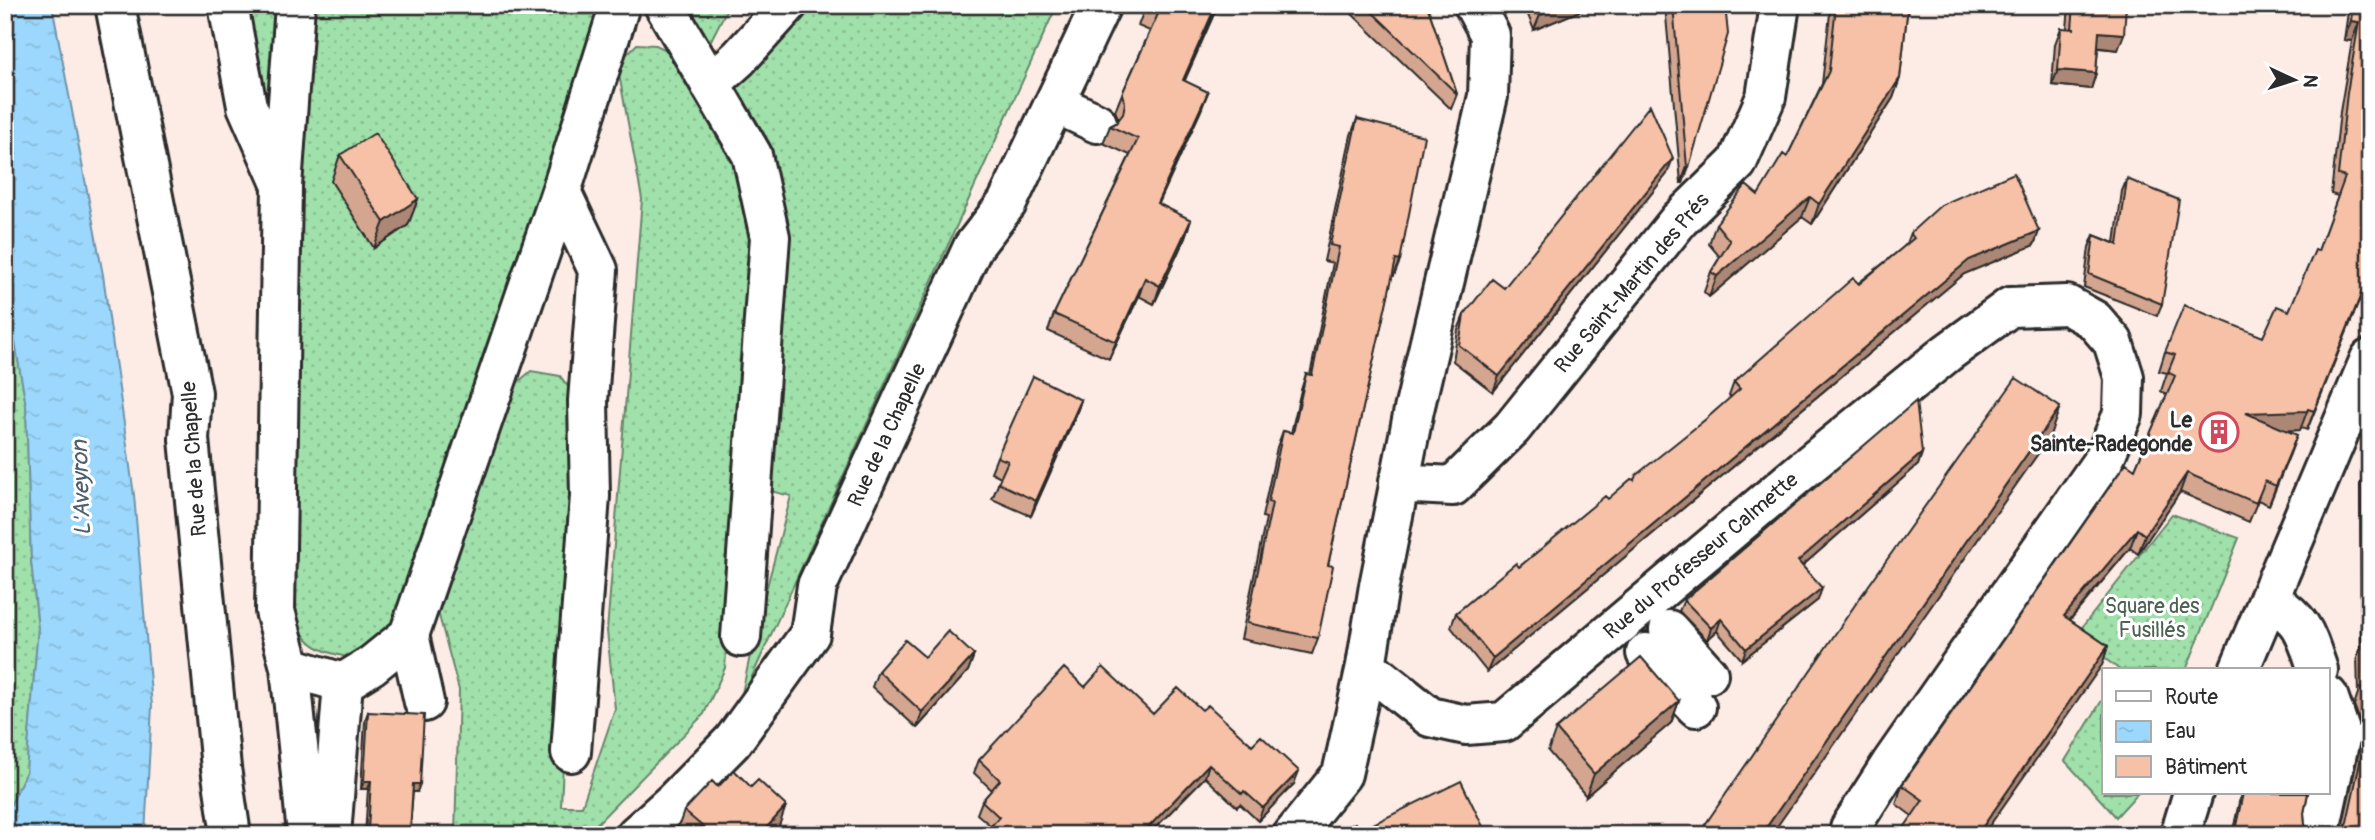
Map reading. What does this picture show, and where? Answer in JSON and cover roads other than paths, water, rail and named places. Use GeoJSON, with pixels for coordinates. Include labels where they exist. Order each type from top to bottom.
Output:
{"type":"FeatureCollection","features":[{"type":"Feature","properties":{"kind":"street","name":"Rue de la Chapelle"},"geometry":{"type":"LineString","coordinates":[[116,5],[192,393],[189,439],[206,772],[231,835]]}},
{"type":"Feature","properties":{"kind":"street"},"geometry":{"type":"LineString","coordinates":[[228,5],[247,106],[282,186]]}},
{"type":"Feature","properties":{"kind":"street"},"geometry":{"type":"LineString","coordinates":[[295,5],[282,186],[275,611],[290,667],[306,824],[310,835]]}},
{"type":"Feature","properties":{"kind":"street"},"geometry":{"type":"LineString","coordinates":[[424,702],[409,635],[561,192],[620,5]]}},
{"type":"Feature","properties":{"kind":"street"},"geometry":{"type":"LineString","coordinates":[[664,5],[752,155],[770,237],[741,637]]}},
{"type":"Feature","properties":{"kind":"street"},"geometry":{"type":"LineString","coordinates":[[710,84],[739,58],[788,5]]}},
{"type":"Feature","properties":{"kind":"street","name":"Rue de la Chapelle"},"geometry":{"type":"LineString","coordinates":[[636,835],[733,741],[810,634],[817,586],[974,247],[1006,203],[1101,5]]}},
{"type":"Feature","properties":{"kind":"street"},"geometry":{"type":"LineString","coordinates":[[1293,835],[1342,774],[1366,666],[1399,481],[1488,96],[1490,34],[1474,5]]}},
{"type":"Feature","properties":{"kind":"street","name":"Rue Saint-Martin des Prés"},"geometry":{"type":"LineString","coordinates":[[1399,481],[1453,486],[1512,428],[1679,220],[1737,163],[1766,97],[1780,5]]}},
{"type":"Feature","properties":{"kind":"street"},"geometry":{"type":"LineString","coordinates":[[1055,103],[1097,123]]}},
{"type":"Feature","properties":{"kind":"street"},"geometry":{"type":"LineString","coordinates":[[561,192],[598,270],[588,401],[590,496],[571,752]]}},
{"type":"Feature","properties":{"kind":"street","name":"Rue du Professeur Calmette"},"geometry":{"type":"LineString","coordinates":[[1366,666],[1430,717],[1466,726],[1504,722],[1804,468],[1947,353],[2010,307],[2067,305],[2094,320],[2113,342],[2124,377],[2123,414],[2104,459],[1891,764],[1850,828],[1849,835]]}},
{"type":"Feature","properties":{"kind":"street"},"geometry":{"type":"LineString","coordinates":[[2240,668],[2270,599],[2354,437],[2370,359]]}},
{"type":"Feature","properties":{"kind":"street"},"geometry":{"type":"LineString","coordinates":[[2270,599],[2287,611],[2303,628],[2317,668]]}},
{"type":"Feature","properties":{"kind":"street"},"geometry":{"type":"LineString","coordinates":[[290,667],[343,683],[372,665],[409,635]]}},
{"type":"Feature","properties":{"kind":"street"},"geometry":{"type":"LineString","coordinates":[[1657,642],[1702,691]]}},
{"type":"Feature","properties":{"kind":"street"},"geometry":{"type":"LineString","coordinates":[[331,835],[343,683]]}},
{"type":"Feature","properties":{"kind":"street"},"geometry":{"type":"LineString","coordinates":[[2330,702],[2341,734],[2330,784]]}},
{"type":"Feature","properties":{"kind":"street"},"geometry":{"type":"LineString","coordinates":[[2180,835],[2193,794]]}},
{"type":"Feature","properties":{"kind":"street"},"geometry":{"type":"LineString","coordinates":[[2319,835],[2328,794]]}},
{"type":"Feature","properties":{"kind":"water","name":"L'Aveyron"},"geometry":{"type":"Polygon","coordinates":[[[5,5],[52,5],[103,275],[134,495],[152,706],[145,835],[5,835],[5,817],[26,772],[38,628],[31,560],[26,405],[12,325],[5,313],[5,5]]]}},
{"type":"Feature","properties":{"kind":"place","name":"Le Sainte-Radegonde"},"geometry":{"type":"Point","coordinates":[2219,432]}},
{"type":"Feature","properties":{"kind":"park label","name":"Square des Fusillés"},"geometry":{"type":"Point","coordinates":[2152,618]}}]}
